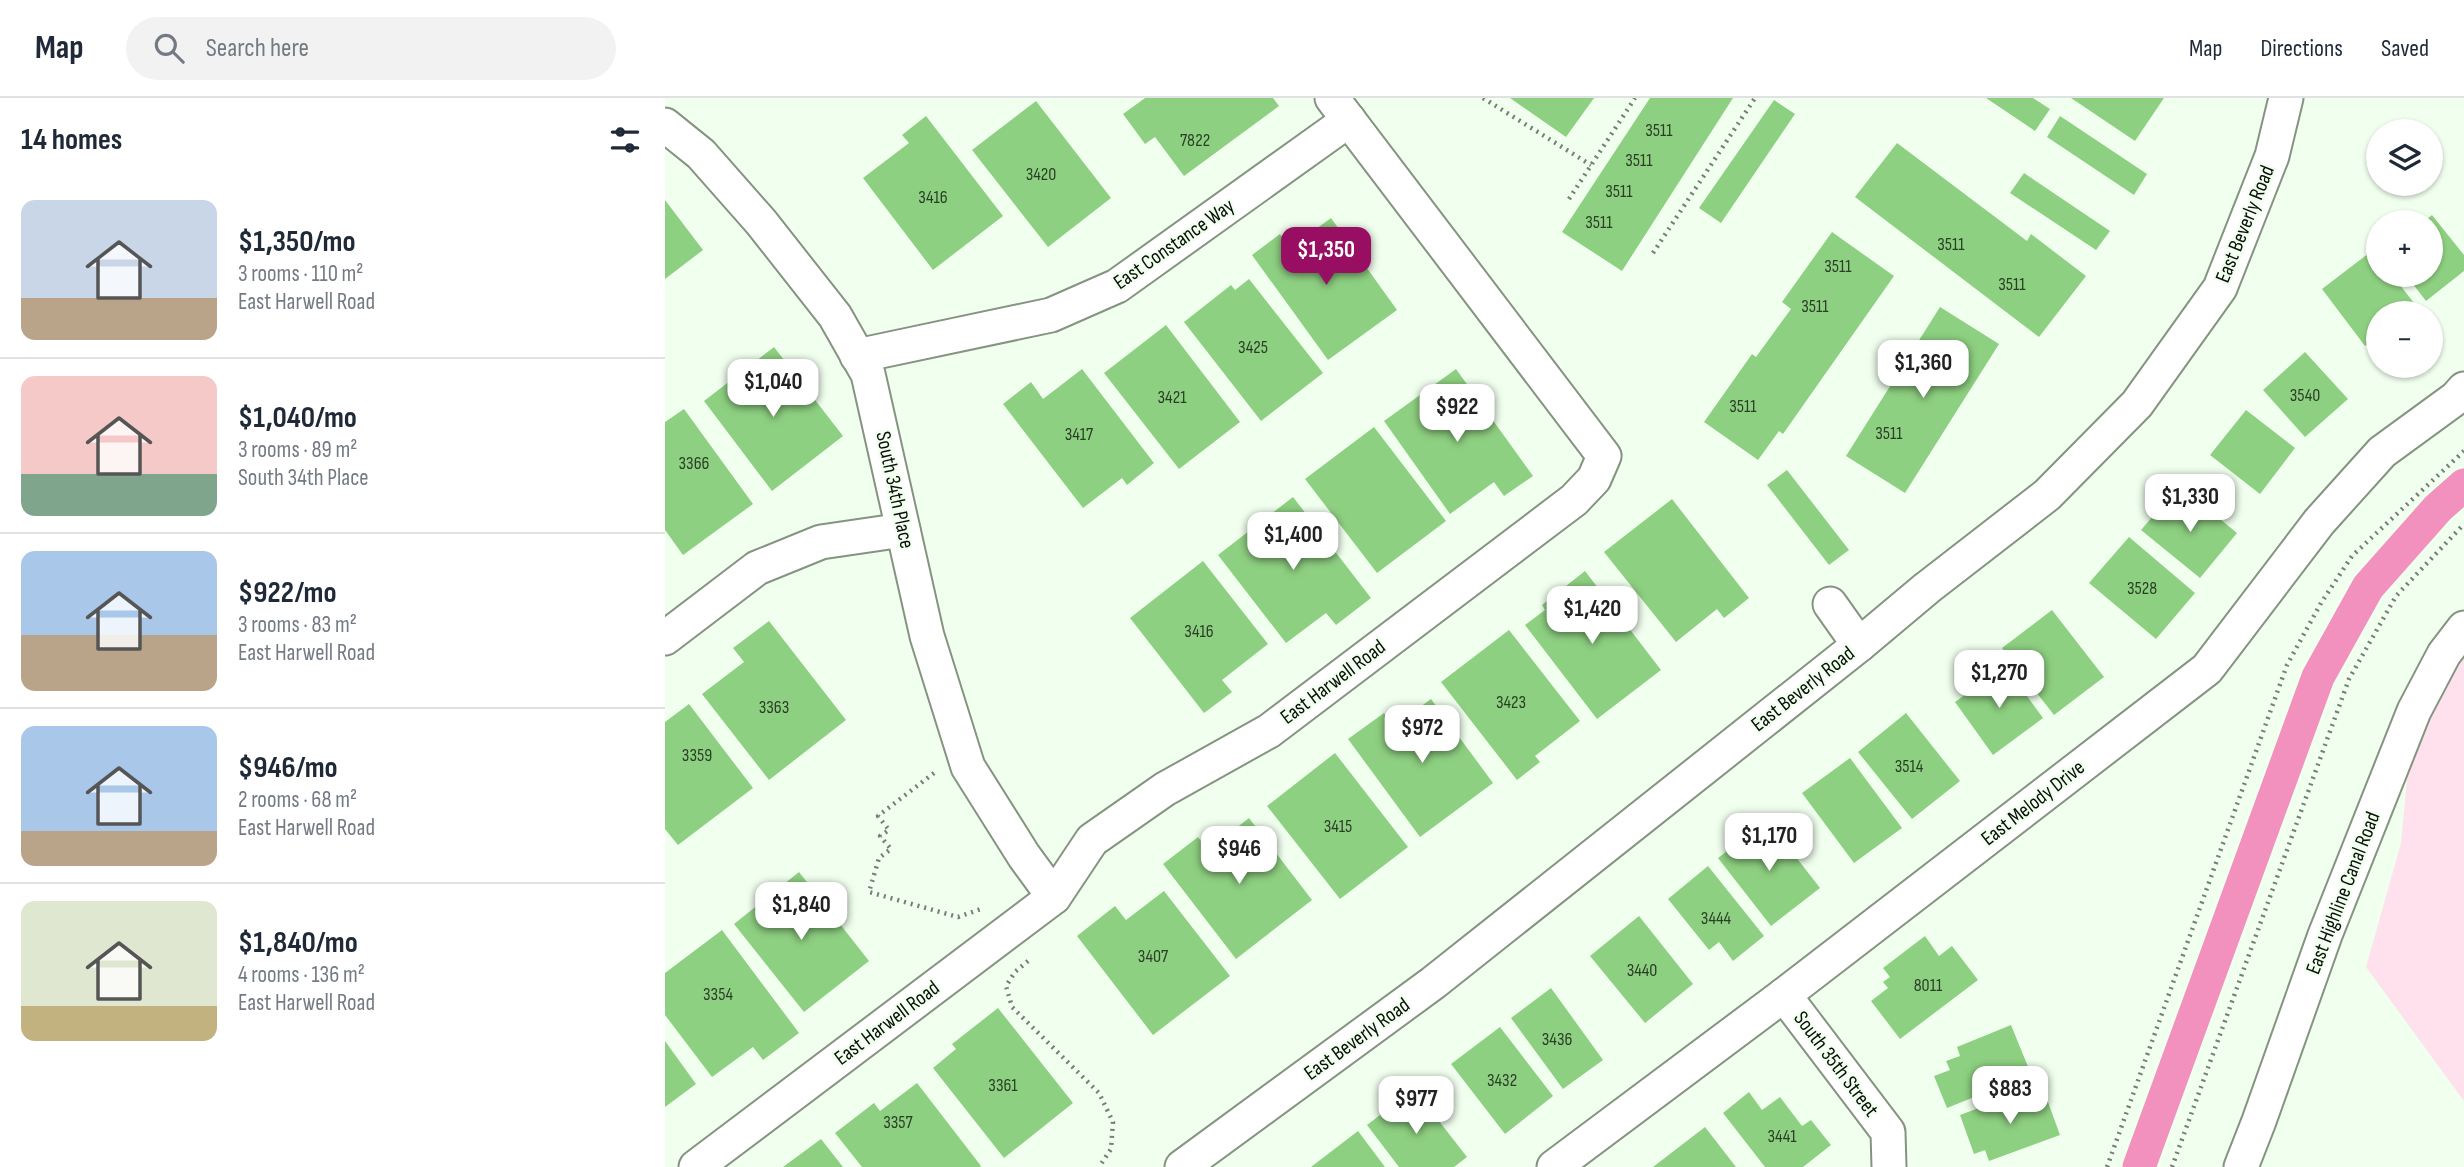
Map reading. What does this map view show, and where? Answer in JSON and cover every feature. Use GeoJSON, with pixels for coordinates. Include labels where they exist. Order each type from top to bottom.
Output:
{"type":"FeatureCollection","features":[{"type":"Feature","properties":{"kind":"street","name":"East Beverly Road"},"geometry":{"type":"LineString","coordinates":[[1182,1167],[1433,983],[1859,645],[1927,587],[2047,495],[2137,404],[2220,288],[2272,156],[2286,98]]}},
{"type":"Feature","properties":{"kind":"street","name":"East Constance Way"},"geometry":{"type":"LineString","coordinates":[[857,356],[1051,316],[1117,286],[1340,109]]}},
{"type":"Feature","properties":{"kind":"street","name":"East Harwell Road"},"geometry":{"type":"LineString","coordinates":[[696,1167],[1054,897],[1092,840],[1165,789],[1280,722],[1574,500],[1594,479],[1604,456],[1340,109]]}},
{"type":"Feature","properties":{"kind":"street","name":"South 34th Place"},"geometry":{"type":"LineString","coordinates":[[665,125],[701,155],[761,222],[835,316],[868,374],[927,636],[968,767],[1024,856],[1054,897]]}},
{"type":"Feature","properties":{"kind":"street","name":"East Melody Drive"},"geometry":{"type":"LineString","coordinates":[[1554,1167],[1784,995],[2207,669],[2319,522],[2382,452],[2456,398],[2464,389]]}},
{"type":"Feature","properties":{"kind":"street"},"geometry":{"type":"LineString","coordinates":[[665,638],[757,568],[821,542],[903,530]]}},
{"type":"Feature","properties":{"kind":"street"},"geometry":{"type":"LineString","coordinates":[[1830,604],[1859,645]]}},
{"type":"Feature","properties":{"kind":"street","name":"East Highline Canal Road"},"geometry":{"type":"LineString","coordinates":[[2241,1167],[2325,935],[2414,711],[2444,654],[2464,628]]}},
{"type":"Feature","properties":{"kind":"street","name":"South 35th Street"},"geometry":{"type":"LineString","coordinates":[[1784,995],[1888,1132],[1889,1167]]}},
{"type":"Feature","properties":{"kind":"path"},"geometry":{"type":"LineString","coordinates":[[1483,98],[1591,165]]}},
{"type":"Feature","properties":{"kind":"path"},"geometry":{"type":"LineString","coordinates":[[1569,199],[1635,98]]}},
{"type":"Feature","properties":{"kind":"path"},"geometry":{"type":"LineString","coordinates":[[1653,253],[1755,98]]}},
{"type":"Feature","properties":{"kind":"path"},"geometry":{"type":"LineString","coordinates":[[2107,1167],[2287,665],[2352,556],[2464,451]]}},
{"type":"Feature","properties":{"kind":"path"},"geometry":{"type":"LineString","coordinates":[[2172,1167],[2349,679],[2396,596],[2464,524]]}},
{"type":"Feature","properties":{"kind":"path"},"geometry":{"type":"LineString","coordinates":[[935,773],[878,816],[889,830],[880,836],[891,849],[879,858],[869,892],[958,916],[983,908]]}},
{"type":"Feature","properties":{"kind":"path"},"geometry":{"type":"LineString","coordinates":[[1031,959],[1015,972],[1006,986],[1011,1007],[1100,1093],[1113,1122],[1111,1149],[1099,1167]]}},
{"type":"Feature","properties":{"kind":"shaded area"},"geometry":{"type":"Polygon","coordinates":[[[2464,652],[2464,1101],[2366,967],[2401,843],[2409,758],[2437,691],[2464,652]]]}},
{"type":"Feature","properties":{"kind":"building"},"geometry":{"type":"Polygon","coordinates":[[[1145,98],[1273,98],[1279,106],[1184,176],[1155,137],[1145,144],[1123,114],[1145,98]]]}},
{"type":"Feature","properties":{"kind":"building"},"geometry":{"type":"Polygon","coordinates":[[[1510,98],[1594,98],[1566,137],[1510,98]]]}},
{"type":"Feature","properties":{"kind":"building"},"geometry":{"type":"Polygon","coordinates":[[[1650,98],[1733,98],[1622,271],[1562,232],[1650,98]]]}},
{"type":"Feature","properties":{"kind":"building"},"geometry":{"type":"Polygon","coordinates":[[[1986,98],[2033,98],[2050,109],[2035,131],[1986,98]]]}},
{"type":"Feature","properties":{"kind":"building"},"geometry":{"type":"Polygon","coordinates":[[[2071,98],[2164,98],[2135,141],[2071,98]]]}},
{"type":"Feature","properties":{"kind":"building"},"geometry":{"type":"Polygon","coordinates":[[[1774,100],[1795,114],[1721,223],[1699,208],[1774,100]]]}},
{"type":"Feature","properties":{"kind":"building"},"geometry":{"type":"Polygon","coordinates":[[[1036,101],[1111,198],[1048,247],[972,150],[1036,101]]]}},
{"type":"Feature","properties":{"kind":"building"},"geometry":{"type":"Polygon","coordinates":[[[926,116],[1003,216],[933,270],[863,178],[909,143],[902,135],[926,116]]]}},
{"type":"Feature","properties":{"kind":"building"},"geometry":{"type":"Polygon","coordinates":[[[2060,116],[2147,174],[2134,195],[2047,137],[2060,116]]]}},
{"type":"Feature","properties":{"kind":"building"},"geometry":{"type":"Polygon","coordinates":[[[1897,143],[2027,241],[2031,234],[2086,276],[2039,337],[1855,197],[1897,143]]]}},
{"type":"Feature","properties":{"kind":"building"},"geometry":{"type":"Polygon","coordinates":[[[2024,173],[2110,231],[2096,250],[2010,193],[2024,173]]]}},
{"type":"Feature","properties":{"kind":"building"},"geometry":{"type":"Polygon","coordinates":[[[665,200],[703,250],[665,279],[665,200]]]}},
{"type":"Feature","properties":{"kind":"building"},"geometry":{"type":"Polygon","coordinates":[[[1331,218],[1397,310],[1328,360],[1252,255],[1280,234],[1290,248],[1331,218]]]}},
{"type":"Feature","properties":{"kind":"building"},"geometry":{"type":"Polygon","coordinates":[[[2443,229],[2464,255],[2464,271],[2426,301],[2415,287],[2443,287],[2443,229]]]}},
{"type":"Feature","properties":{"kind":"building"},"geometry":{"type":"Polygon","coordinates":[[[1832,232],[1894,276],[1783,434],[1779,431],[1758,460],[1704,422],[1752,354],[1756,357],[1791,309],[1782,302],[1832,232]]]}},
{"type":"Feature","properties":{"kind":"building"},"geometry":{"type":"Polygon","coordinates":[[[2366,255],[2366,287],[2401,287],[2413,301],[2366,301],[2365,346],[2322,289],[2366,255]]]}},
{"type":"Feature","properties":{"kind":"building"},"geometry":{"type":"Polygon","coordinates":[[[1249,279],[1323,373],[1261,421],[1184,322],[1231,285],[1235,290],[1249,279]]]}},
{"type":"Feature","properties":{"kind":"building"},"geometry":{"type":"Polygon","coordinates":[[[1940,307],[1999,344],[1905,493],[1846,456],[1940,307]]]}},
{"type":"Feature","properties":{"kind":"building"},"geometry":{"type":"Polygon","coordinates":[[[1166,325],[1240,422],[1179,469],[1104,373],[1166,325]]]}},
{"type":"Feature","properties":{"kind":"building"},"geometry":{"type":"Polygon","coordinates":[[[774,347],[843,436],[772,491],[704,401],[774,347]]]}},
{"type":"Feature","properties":{"kind":"building"},"geometry":{"type":"Polygon","coordinates":[[[2305,352],[2348,399],[2305,437],[2263,390],[2305,352]]]}},
{"type":"Feature","properties":{"kind":"building"},"geometry":{"type":"Polygon","coordinates":[[[1082,369],[1154,463],[1127,485],[1122,478],[1083,508],[1003,404],[1031,382],[1043,399],[1082,369]]]}},
{"type":"Feature","properties":{"kind":"building"},"geometry":{"type":"Polygon","coordinates":[[[1456,369],[1533,476],[1504,496],[1494,482],[1450,514],[1384,421],[1456,369]]]}},
{"type":"Feature","properties":{"kind":"building"},"geometry":{"type":"Polygon","coordinates":[[[684,409],[753,504],[683,555],[665,530],[665,422],[684,409]]]}},
{"type":"Feature","properties":{"kind":"building"},"geometry":{"type":"Polygon","coordinates":[[[2246,410],[2295,448],[2260,494],[2210,455],[2246,410]]]}},
{"type":"Feature","properties":{"kind":"building"},"geometry":{"type":"Polygon","coordinates":[[[1374,427],[1446,521],[1377,573],[1305,479],[1374,427]]]}},
{"type":"Feature","properties":{"kind":"building"},"geometry":{"type":"Polygon","coordinates":[[[1787,470],[1849,550],[1829,565],[1767,485],[1787,470]]]}},
{"type":"Feature","properties":{"kind":"building"},"geometry":{"type":"Polygon","coordinates":[[[2187,492],[2237,533],[2200,578],[2141,530],[2160,508],[2168,515],[2187,492]]]}},
{"type":"Feature","properties":{"kind":"building"},"geometry":{"type":"Polygon","coordinates":[[[1293,497],[1371,598],[1336,625],[1326,613],[1286,643],[1218,555],[1293,497]]]}},
{"type":"Feature","properties":{"kind":"building"},"geometry":{"type":"Polygon","coordinates":[[[1672,499],[1749,598],[1724,618],[1717,609],[1676,642],[1604,552],[1672,499]]]}},
{"type":"Feature","properties":{"kind":"building"},"geometry":{"type":"Polygon","coordinates":[[[2129,537],[2195,593],[2156,639],[2089,583],[2129,537]]]}},
{"type":"Feature","properties":{"kind":"building"},"geometry":{"type":"Polygon","coordinates":[[[1203,561],[1268,644],[1222,680],[1232,692],[1204,713],[1130,618],[1203,561]]]}},
{"type":"Feature","properties":{"kind":"building"},"geometry":{"type":"Polygon","coordinates":[[[1585,571],[1661,670],[1597,719],[1525,625],[1545,610],[1542,605],[1585,571]]]}},
{"type":"Feature","properties":{"kind":"building"},"geometry":{"type":"Polygon","coordinates":[[[2052,610],[2104,677],[2054,715],[2002,648],[2052,610]]]}},
{"type":"Feature","properties":{"kind":"building"},"geometry":{"type":"Polygon","coordinates":[[[769,621],[846,720],[769,780],[702,694],[744,662],[733,648],[769,621]]]}},
{"type":"Feature","properties":{"kind":"building"},"geometry":{"type":"Polygon","coordinates":[[[1509,630],[1580,721],[1535,756],[1540,762],[1517,780],[1441,682],[1509,630]]]}},
{"type":"Feature","properties":{"kind":"building"},"geometry":{"type":"Polygon","coordinates":[[[2005,666],[2043,718],[1993,755],[1955,702],[2005,666]]]}},
{"type":"Feature","properties":{"kind":"building"},"geometry":{"type":"Polygon","coordinates":[[[1431,699],[1493,783],[1420,837],[1348,739],[1384,713],[1394,726],[1431,699]]]}},
{"type":"Feature","properties":{"kind":"building"},"geometry":{"type":"Polygon","coordinates":[[[689,704],[753,788],[678,845],[665,829],[665,722],[689,704]]]}},
{"type":"Feature","properties":{"kind":"building"},"geometry":{"type":"Polygon","coordinates":[[[1906,713],[1960,781],[1912,819],[1858,752],[1906,713]]]}},
{"type":"Feature","properties":{"kind":"building"},"geometry":{"type":"Polygon","coordinates":[[[1335,753],[1408,847],[1340,899],[1267,806],[1335,753]]]}},
{"type":"Feature","properties":{"kind":"building"},"geometry":{"type":"Polygon","coordinates":[[[1850,758],[1902,828],[1854,863],[1802,793],[1850,758]]]}},
{"type":"Feature","properties":{"kind":"building"},"geometry":{"type":"Polygon","coordinates":[[[1249,818],[1312,900],[1236,959],[1163,864],[1198,837],[1208,850],[1249,818]]]}},
{"type":"Feature","properties":{"kind":"building"},"geometry":{"type":"Polygon","coordinates":[[[1767,820],[1820,888],[1771,926],[1718,858],[1767,820]]]}},
{"type":"Feature","properties":{"kind":"building"},"geometry":{"type":"Polygon","coordinates":[[[1708,866],[1764,936],[1733,961],[1719,942],[1709,950],[1668,899],[1708,866]]]}},
{"type":"Feature","properties":{"kind":"building"},"geometry":{"type":"Polygon","coordinates":[[[799,872],[869,961],[804,1012],[734,924],[799,872]]]}},
{"type":"Feature","properties":{"kind":"building"},"geometry":{"type":"Polygon","coordinates":[[[1164,891],[1230,976],[1153,1035],[1077,936],[1115,906],[1126,920],[1164,891]]]}},
{"type":"Feature","properties":{"kind":"building"},"geometry":{"type":"Polygon","coordinates":[[[1639,916],[1693,984],[1645,1023],[1590,956],[1639,916]]]}},
{"type":"Feature","properties":{"kind":"building"},"geometry":{"type":"Polygon","coordinates":[[[722,930],[799,1033],[763,1060],[753,1047],[712,1077],[665,1015],[665,973],[722,930]]]}},
{"type":"Feature","properties":{"kind":"building"},"geometry":{"type":"Polygon","coordinates":[[[1925,936],[1939,956],[1952,946],[1978,980],[1900,1039],[1871,1001],[1888,988],[1883,982],[1890,977],[1883,968],[1925,936]]]}},
{"type":"Feature","properties":{"kind":"building"},"geometry":{"type":"Polygon","coordinates":[[[1551,988],[1603,1060],[1563,1089],[1511,1018],[1551,988]]]}},
{"type":"Feature","properties":{"kind":"building"},"geometry":{"type":"Polygon","coordinates":[[[998,1008],[1073,1103],[1004,1158],[933,1068],[956,1049],[952,1044],[998,1008]]]}},
{"type":"Feature","properties":{"kind":"building"},"geometry":{"type":"Polygon","coordinates":[[[2011,1025],[2031,1074],[1947,1108],[1934,1076],[1950,1070],[1946,1061],[1960,1056],[1957,1047],[2011,1025]]]}},
{"type":"Feature","properties":{"kind":"building"},"geometry":{"type":"Polygon","coordinates":[[[1500,1027],[1553,1096],[1505,1134],[1451,1064],[1500,1027]]]}},
{"type":"Feature","properties":{"kind":"building"},"geometry":{"type":"Polygon","coordinates":[[[665,1041],[696,1084],[665,1107],[665,1041]]]}},
{"type":"Feature","properties":{"kind":"building"},"geometry":{"type":"Polygon","coordinates":[[[917,1083],[980,1167],[862,1167],[835,1133],[874,1103],[880,1111],[917,1083]]]}},
{"type":"Feature","properties":{"kind":"building"},"geometry":{"type":"Polygon","coordinates":[[[1414,1089],[1467,1157],[1454,1167],[1399,1167],[1367,1125],[1414,1089]]]}},
{"type":"Feature","properties":{"kind":"building"},"geometry":{"type":"Polygon","coordinates":[[[2044,1091],[2060,1135],[1989,1161],[1985,1150],[1974,1154],[1960,1115],[1987,1105],[1991,1110],[2044,1091]]]}},
{"type":"Feature","properties":{"kind":"building"},"geometry":{"type":"Polygon","coordinates":[[[1749,1092],[1762,1110],[1780,1097],[1802,1126],[1811,1120],[1831,1145],[1803,1167],[1765,1167],[1723,1113],[1749,1092]]]}},
{"type":"Feature","properties":{"kind":"building"},"geometry":{"type":"Polygon","coordinates":[[[1705,1127],[1736,1167],[1653,1167],[1705,1127]]]}},
{"type":"Feature","properties":{"kind":"building"},"geometry":{"type":"Polygon","coordinates":[[[1358,1131],[1385,1167],[1311,1167],[1358,1131]]]}},
{"type":"Feature","properties":{"kind":"building"},"geometry":{"type":"Polygon","coordinates":[[[821,1139],[843,1167],[783,1167],[821,1139]]]}},
{"type":"Feature","properties":{"kind":"waterway"},"geometry":{"type":"LineString","coordinates":[[2139,1167],[2318,677],[2368,587],[2438,508],[2464,485]]}}]}
